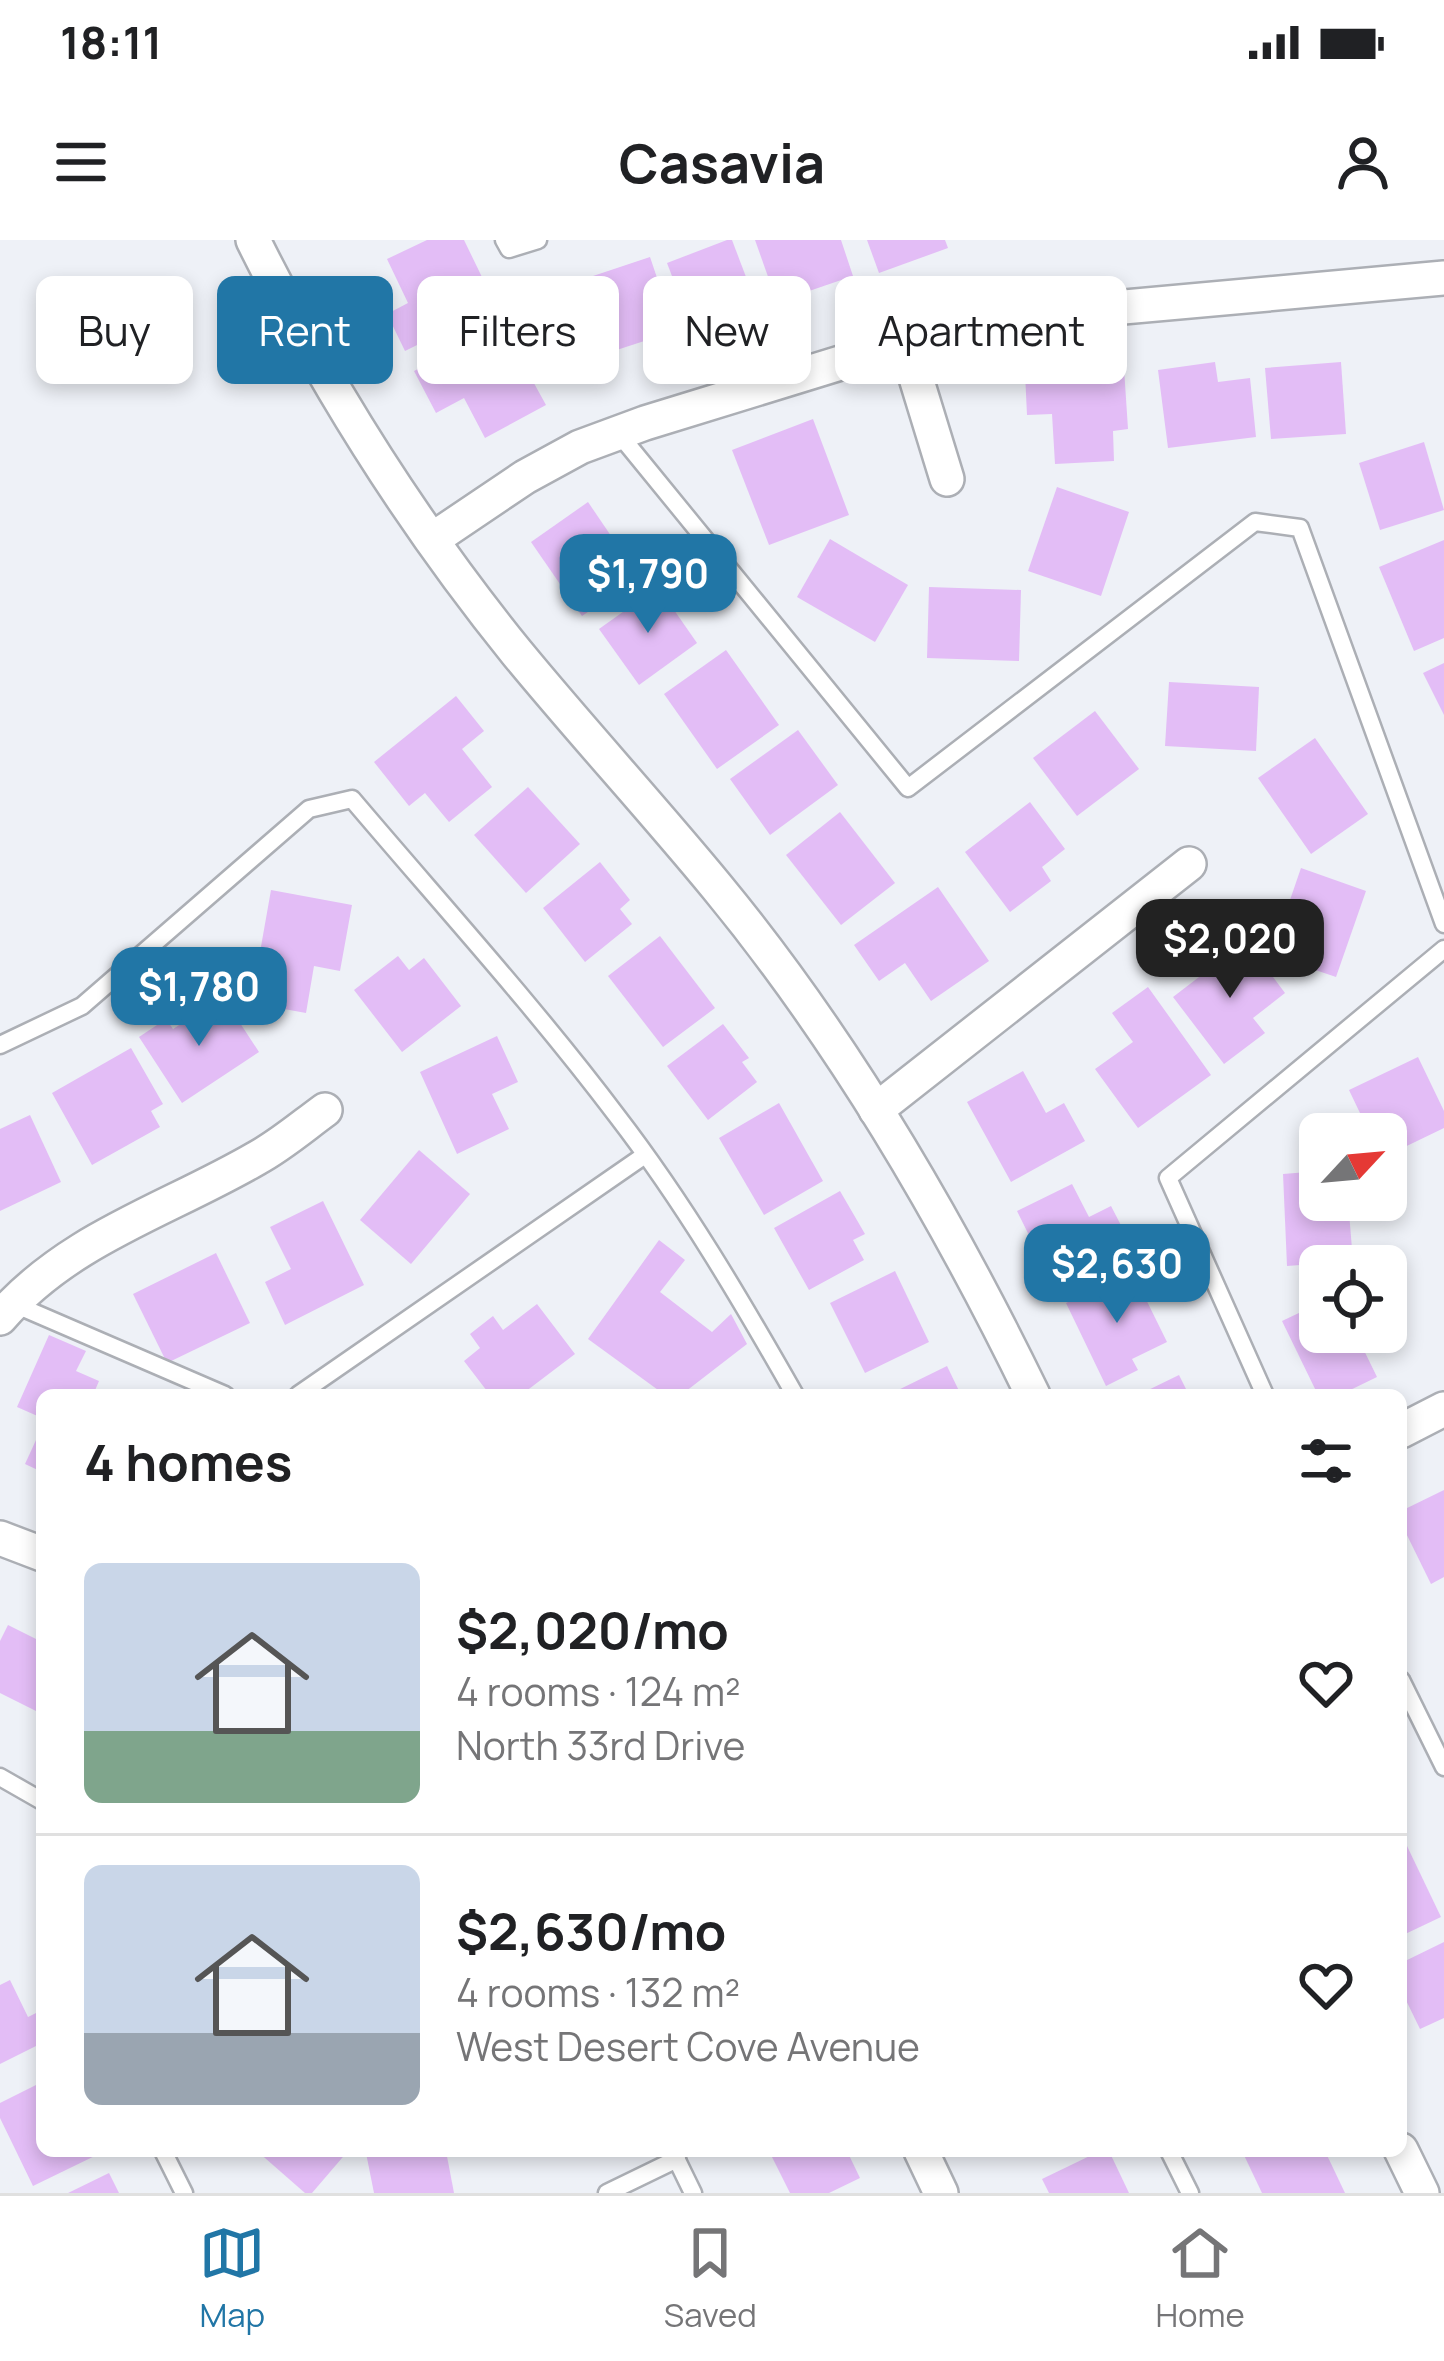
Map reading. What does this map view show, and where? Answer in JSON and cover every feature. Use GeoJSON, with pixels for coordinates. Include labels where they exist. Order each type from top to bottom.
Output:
{"type":"FeatureCollection","features":[{"type":"Feature","properties":{"kind":"street"},"geometry":{"type":"LineString","coordinates":[[254,240],[342,400],[433,539],[514,649],[718,888],[876,1110],[945,1225],[1030,1389]]}},
{"type":"Feature","properties":{"kind":"street"},"geometry":{"type":"LineString","coordinates":[[1127,305],[1444,278]]}},
{"type":"Feature","properties":{"kind":"street"},"geometry":{"type":"LineString","coordinates":[[433,539],[525,477],[580,447],[835,365]]}},
{"type":"Feature","properties":{"kind":"street"},"geometry":{"type":"LineString","coordinates":[[918,384],[947,479]]}},
{"type":"Feature","properties":{"kind":"street"},"geometry":{"type":"LineString","coordinates":[[876,1110],[1189,864]]}},
{"type":"Feature","properties":{"kind":"street"},"geometry":{"type":"LineString","coordinates":[[7,1311],[78,1250],[261,1156],[325,1110]]}},
{"type":"Feature","properties":{"kind":"street"},"geometry":{"type":"LineString","coordinates":[[1407,1428],[1444,1409]]}},
{"type":"Feature","properties":{"kind":"street"},"geometry":{"type":"LineString","coordinates":[[0,1538],[36,1552]]}},
{"type":"Feature","properties":{"kind":"street"},"geometry":{"type":"LineString","coordinates":[[923,2157],[941,2193]]}},
{"type":"Feature","properties":{"kind":"street"},"geometry":{"type":"LineString","coordinates":[[1404,2157],[1422,2193]]}},
{"type":"Feature","properties":{"kind":"lane"},"geometry":{"type":"LineString","coordinates":[[503,240],[509,249],[538,240]]}},
{"type":"Feature","properties":{"kind":"lane"},"geometry":{"type":"LineString","coordinates":[[619,434],[908,788],[1255,522],[1300,528],[1444,924]]}},
{"type":"Feature","properties":{"kind":"lane"},"geometry":{"type":"LineString","coordinates":[[0,1045],[82,1006],[309,809],[352,799],[538,1016],[645,1155],[792,1389]]}},
{"type":"Feature","properties":{"kind":"lane"},"geometry":{"type":"LineString","coordinates":[[1262,1389],[1168,1178],[1444,949]]}},
{"type":"Feature","properties":{"kind":"lane"},"geometry":{"type":"LineString","coordinates":[[307,1389],[645,1155]]}},
{"type":"Feature","properties":{"kind":"lane"},"geometry":{"type":"LineString","coordinates":[[7,1311],[209,1389]]}},
{"type":"Feature","properties":{"kind":"lane"},"geometry":{"type":"LineString","coordinates":[[1407,1692],[1444,1767]]}},
{"type":"Feature","properties":{"kind":"lane"},"geometry":{"type":"LineString","coordinates":[[0,1778],[36,1798]]}},
{"type":"Feature","properties":{"kind":"lane"},"geometry":{"type":"LineString","coordinates":[[166,2157],[184,2193]]}},
{"type":"Feature","properties":{"kind":"lane"},"geometry":{"type":"LineString","coordinates":[[607,2193],[671,2157]]}},
{"type":"Feature","properties":{"kind":"lane"},"geometry":{"type":"LineString","coordinates":[[676,2157],[693,2193]]}},
{"type":"Feature","properties":{"kind":"lane"},"geometry":{"type":"LineString","coordinates":[[1172,2157],[1190,2193]]}},
{"type":"Feature","properties":{"kind":"building"},"geometry":{"type":"Polygon","coordinates":[[[427,240],[464,240],[481,276],[417,276],[417,345],[405,351],[393,326],[393,311],[408,303],[387,259],[427,240]]]}},
{"type":"Feature","properties":{"kind":"building"},"geometry":{"type":"Polygon","coordinates":[[[732,240],[746,276],[672,276],[667,263],[732,240]]]}},
{"type":"Feature","properties":{"kind":"building"},"geometry":{"type":"Polygon","coordinates":[[[755,240],[841,240],[853,276],[835,276],[835,282],[811,290],[811,276],[768,276],[755,240]]]}},
{"type":"Feature","properties":{"kind":"building"},"geometry":{"type":"Polygon","coordinates":[[[867,240],[945,240],[948,248],[879,273],[867,240]]]}},
{"type":"Feature","properties":{"kind":"building"},"geometry":{"type":"Polygon","coordinates":[[[650,257],[656,276],[643,276],[643,341],[619,349],[619,276],[593,276],[650,257]]]}},
{"type":"Feature","properties":{"kind":"building"},"geometry":{"type":"Polygon","coordinates":[[[1215,362],[1218,382],[1250,378],[1256,437],[1168,448],[1158,370],[1215,362]]]}},
{"type":"Feature","properties":{"kind":"building"},"geometry":{"type":"Polygon","coordinates":[[[1341,362],[1346,434],[1271,439],[1265,368],[1341,362]]]}},
{"type":"Feature","properties":{"kind":"building"},"geometry":{"type":"Polygon","coordinates":[[[421,384],[534,384],[546,405],[485,438],[464,398],[436,413],[421,384]]]}},
{"type":"Feature","properties":{"kind":"building"},"geometry":{"type":"Polygon","coordinates":[[[1026,384],[1125,384],[1128,429],[1113,431],[1114,461],[1055,464],[1052,414],[1027,415],[1026,384]]]}},
{"type":"Feature","properties":{"kind":"building"},"geometry":{"type":"Polygon","coordinates":[[[813,419],[849,515],[769,545],[732,450],[813,419]]]}},
{"type":"Feature","properties":{"kind":"building"},"geometry":{"type":"Polygon","coordinates":[[[1424,442],[1444,510],[1380,530],[1359,463],[1424,442]]]}},
{"type":"Feature","properties":{"kind":"building"},"geometry":{"type":"Polygon","coordinates":[[[1057,487],[1129,512],[1101,596],[1028,571],[1057,487]]]}},
{"type":"Feature","properties":{"kind":"building"},"geometry":{"type":"Polygon","coordinates":[[[588,502],[639,577],[582,616],[531,542],[588,502]]]}},
{"type":"Feature","properties":{"kind":"building"},"geometry":{"type":"Polygon","coordinates":[[[830,539],[908,585],[875,642],[797,597],[830,539]]]}},
{"type":"Feature","properties":{"kind":"building"},"geometry":{"type":"Polygon","coordinates":[[[1444,540],[1444,638],[1414,651],[1379,567],[1444,540]]]}},
{"type":"Feature","properties":{"kind":"building"},"geometry":{"type":"Polygon","coordinates":[[[658,587],[697,643],[639,685],[599,629],[658,587]]]}},
{"type":"Feature","properties":{"kind":"building"},"geometry":{"type":"Polygon","coordinates":[[[929,587],[1021,590],[1019,661],[927,658],[929,587]]]}},
{"type":"Feature","properties":{"kind":"building"},"geometry":{"type":"Polygon","coordinates":[[[726,650],[779,725],[717,769],[664,694],[726,650]]]}},
{"type":"Feature","properties":{"kind":"building"},"geometry":{"type":"Polygon","coordinates":[[[1444,663],[1444,715],[1423,673],[1444,663]]]}},
{"type":"Feature","properties":{"kind":"building"},"geometry":{"type":"Polygon","coordinates":[[[1169,682],[1259,687],[1256,751],[1165,746],[1169,682]]]}},
{"type":"Feature","properties":{"kind":"building"},"geometry":{"type":"Polygon","coordinates":[[[456,696],[484,731],[462,749],[492,787],[449,822],[425,793],[409,806],[374,762],[456,696]]]}},
{"type":"Feature","properties":{"kind":"building"},"geometry":{"type":"Polygon","coordinates":[[[1095,711],[1139,769],[1077,816],[1033,758],[1095,711]]]}},
{"type":"Feature","properties":{"kind":"building"},"geometry":{"type":"Polygon","coordinates":[[[798,730],[838,785],[770,835],[730,779],[798,730]]]}},
{"type":"Feature","properties":{"kind":"building"},"geometry":{"type":"Polygon","coordinates":[[[1315,738],[1368,814],[1311,854],[1258,778],[1315,738]]]}},
{"type":"Feature","properties":{"kind":"building"},"geometry":{"type":"Polygon","coordinates":[[[528,787],[580,844],[526,893],[474,835],[528,787]]]}},
{"type":"Feature","properties":{"kind":"building"},"geometry":{"type":"Polygon","coordinates":[[[1030,802],[1065,849],[1042,867],[1051,881],[1010,912],[965,852],[1030,802]]]}},
{"type":"Feature","properties":{"kind":"building"},"geometry":{"type":"Polygon","coordinates":[[[840,812],[895,883],[841,925],[786,855],[840,812]]]}},
{"type":"Feature","properties":{"kind":"building"},"geometry":{"type":"Polygon","coordinates":[[[600,862],[630,900],[620,909],[632,924],[585,962],[543,908],[600,862]]]}},
{"type":"Feature","properties":{"kind":"building"},"geometry":{"type":"Polygon","coordinates":[[[1301,868],[1366,891],[1336,977],[1271,955],[1301,868]]]}},
{"type":"Feature","properties":{"kind":"building"},"geometry":{"type":"Polygon","coordinates":[[[938,887],[989,961],[931,1001],[905,963],[879,981],[854,945],[938,887]]]}},
{"type":"Feature","properties":{"kind":"building"},"geometry":{"type":"Polygon","coordinates":[[[271,890],[352,905],[340,971],[314,966],[306,1013],[251,1003],[271,890]]]}},
{"type":"Feature","properties":{"kind":"building"},"geometry":{"type":"Polygon","coordinates":[[[660,936],[715,1008],[663,1047],[608,976],[660,936]]]}},
{"type":"Feature","properties":{"kind":"building"},"geometry":{"type":"Polygon","coordinates":[[[1246,941],[1285,993],[1253,1018],[1265,1033],[1224,1064],[1173,997],[1246,941]]]}},
{"type":"Feature","properties":{"kind":"building"},"geometry":{"type":"Polygon","coordinates":[[[398,956],[409,970],[424,958],[461,1006],[402,1052],[354,990],[398,956]]]}},
{"type":"Feature","properties":{"kind":"building"},"geometry":{"type":"Polygon","coordinates":[[[1148,987],[1211,1075],[1138,1128],[1095,1069],[1133,1042],[1112,1013],[1148,987]]]}},
{"type":"Feature","properties":{"kind":"building"},"geometry":{"type":"Polygon","coordinates":[[[223,997],[259,1052],[182,1103],[139,1037],[166,1019],[173,1029],[223,997]]]}},
{"type":"Feature","properties":{"kind":"building"},"geometry":{"type":"Polygon","coordinates":[[[723,1024],[749,1058],[742,1062],[757,1082],[708,1120],[667,1066],[723,1024]]]}},
{"type":"Feature","properties":{"kind":"building"},"geometry":{"type":"Polygon","coordinates":[[[497,1036],[518,1082],[492,1094],[509,1129],[457,1154],[420,1072],[497,1036]]]}},
{"type":"Feature","properties":{"kind":"building"},"geometry":{"type":"Polygon","coordinates":[[[131,1048],[163,1104],[151,1111],[160,1127],[92,1165],[52,1093],[131,1048]]]}},
{"type":"Feature","properties":{"kind":"building"},"geometry":{"type":"Polygon","coordinates":[[[1418,1057],[1444,1111],[1444,1128],[1407,1146],[1407,1113],[1360,1113],[1349,1090],[1418,1057]]]}},
{"type":"Feature","properties":{"kind":"building"},"geometry":{"type":"Polygon","coordinates":[[[1023,1071],[1046,1113],[1064,1103],[1085,1141],[1011,1182],[967,1102],[1023,1071]]]}},
{"type":"Feature","properties":{"kind":"building"},"geometry":{"type":"Polygon","coordinates":[[[779,1103],[823,1181],[764,1215],[719,1138],[779,1103]]]}},
{"type":"Feature","properties":{"kind":"building"},"geometry":{"type":"Polygon","coordinates":[[[30,1115],[61,1182],[0,1211],[0,1129],[30,1115]]]}},
{"type":"Feature","properties":{"kind":"building"},"geometry":{"type":"Polygon","coordinates":[[[419,1150],[470,1194],[411,1264],[360,1220],[419,1150]]]}},
{"type":"Feature","properties":{"kind":"building"},"geometry":{"type":"Polygon","coordinates":[[[1299,1173],[1299,1221],[1350,1221],[1352,1245],[1299,1245],[1299,1265],[1287,1266],[1283,1174],[1299,1173]]]}},
{"type":"Feature","properties":{"kind":"building"},"geometry":{"type":"Polygon","coordinates":[[[1072,1184],[1089,1217],[1111,1206],[1126,1235],[1106,1245],[1114,1262],[1056,1290],[1017,1211],[1072,1184]]]}},
{"type":"Feature","properties":{"kind":"building"},"geometry":{"type":"Polygon","coordinates":[[[840,1191],[865,1234],[853,1240],[864,1260],[809,1290],[774,1228],[840,1191]]]}},
{"type":"Feature","properties":{"kind":"building"},"geometry":{"type":"Polygon","coordinates":[[[323,1201],[364,1285],[285,1325],[265,1282],[291,1269],[270,1227],[323,1201]]]}},
{"type":"Feature","properties":{"kind":"building"},"geometry":{"type":"Polygon","coordinates":[[[659,1240],[685,1260],[660,1292],[712,1332],[731,1314],[747,1344],[689,1389],[657,1389],[588,1339],[659,1240]]]}},
{"type":"Feature","properties":{"kind":"building"},"geometry":{"type":"Polygon","coordinates":[[[216,1253],[250,1323],[167,1363],[133,1294],[216,1253]]]}},
{"type":"Feature","properties":{"kind":"building"},"geometry":{"type":"Polygon","coordinates":[[[895,1271],[929,1342],[865,1373],[830,1303],[895,1271]]]}},
{"type":"Feature","properties":{"kind":"building"},"geometry":{"type":"Polygon","coordinates":[[[1132,1271],[1167,1342],[1132,1359],[1138,1370],[1106,1386],[1066,1303],[1132,1271]]]}},
{"type":"Feature","properties":{"kind":"building"},"geometry":{"type":"Polygon","coordinates":[[[537,1304],[575,1354],[529,1389],[485,1389],[464,1361],[480,1348],[470,1334],[493,1316],[503,1330],[537,1304]]]}},
{"type":"Feature","properties":{"kind":"building"},"geometry":{"type":"Polygon","coordinates":[[[1299,1313],[1299,1353],[1365,1353],[1377,1377],[1352,1389],[1315,1389],[1282,1321],[1299,1313]]]}},
{"type":"Feature","properties":{"kind":"building"},"geometry":{"type":"Polygon","coordinates":[[[49,1335],[86,1351],[76,1371],[99,1381],[96,1389],[36,1389],[36,1415],[17,1407],[49,1335]]]}},
{"type":"Feature","properties":{"kind":"building"},"geometry":{"type":"Polygon","coordinates":[[[947,1366],[958,1389],[900,1389],[947,1366]]]}},
{"type":"Feature","properties":{"kind":"building"},"geometry":{"type":"Polygon","coordinates":[[[1179,1375],[1186,1389],[1150,1389],[1179,1375]]]}},
{"type":"Feature","properties":{"kind":"building"},"geometry":{"type":"Polygon","coordinates":[[[36,1440],[36,1469],[25,1464],[36,1440]]]}},
{"type":"Feature","properties":{"kind":"building"},"geometry":{"type":"Polygon","coordinates":[[[1444,1490],[1444,1577],[1431,1584],[1407,1535],[1407,1508],[1444,1490]]]}},
{"type":"Feature","properties":{"kind":"building"},"geometry":{"type":"Polygon","coordinates":[[[8,1625],[36,1639],[36,1711],[0,1693],[0,1641],[8,1625]]]}},
{"type":"Feature","properties":{"kind":"building"},"geometry":{"type":"Polygon","coordinates":[[[1407,1846],[1441,1917],[1407,1933],[1407,1846]]]}},
{"type":"Feature","properties":{"kind":"building"},"geometry":{"type":"Polygon","coordinates":[[[1444,1942],[1444,2018],[1420,2029],[1407,2002],[1407,1960],[1444,1942]]]}},
{"type":"Feature","properties":{"kind":"building"},"geometry":{"type":"Polygon","coordinates":[[[10,1980],[28,2017],[36,2013],[36,2046],[0,2064],[0,1985],[10,1980]]]}},
{"type":"Feature","properties":{"kind":"building"},"geometry":{"type":"Polygon","coordinates":[[[36,2085],[36,2157],[93,2157],[33,2186],[0,2118],[0,2103],[36,2085]]]}},
{"type":"Feature","properties":{"kind":"building"},"geometry":{"type":"Polygon","coordinates":[[[264,2157],[343,2157],[312,2193],[305,2193],[264,2157]]]}},
{"type":"Feature","properties":{"kind":"building"},"geometry":{"type":"Polygon","coordinates":[[[367,2157],[447,2157],[454,2193],[374,2193],[367,2157]]]}},
{"type":"Feature","properties":{"kind":"building"},"geometry":{"type":"Polygon","coordinates":[[[772,2157],[850,2157],[860,2178],[829,2193],[790,2193],[772,2157]]]}},
{"type":"Feature","properties":{"kind":"building"},"geometry":{"type":"Polygon","coordinates":[[[1088,2157],[1112,2157],[1129,2193],[1049,2193],[1042,2179],[1088,2157]]]}},
{"type":"Feature","properties":{"kind":"building"},"geometry":{"type":"Polygon","coordinates":[[[1245,2157],[1328,2157],[1345,2193],[1262,2193],[1245,2157]]]}},
{"type":"Feature","properties":{"kind":"building"},"geometry":{"type":"Polygon","coordinates":[[[109,2173],[119,2193],[68,2193],[109,2173]]]}}]}
